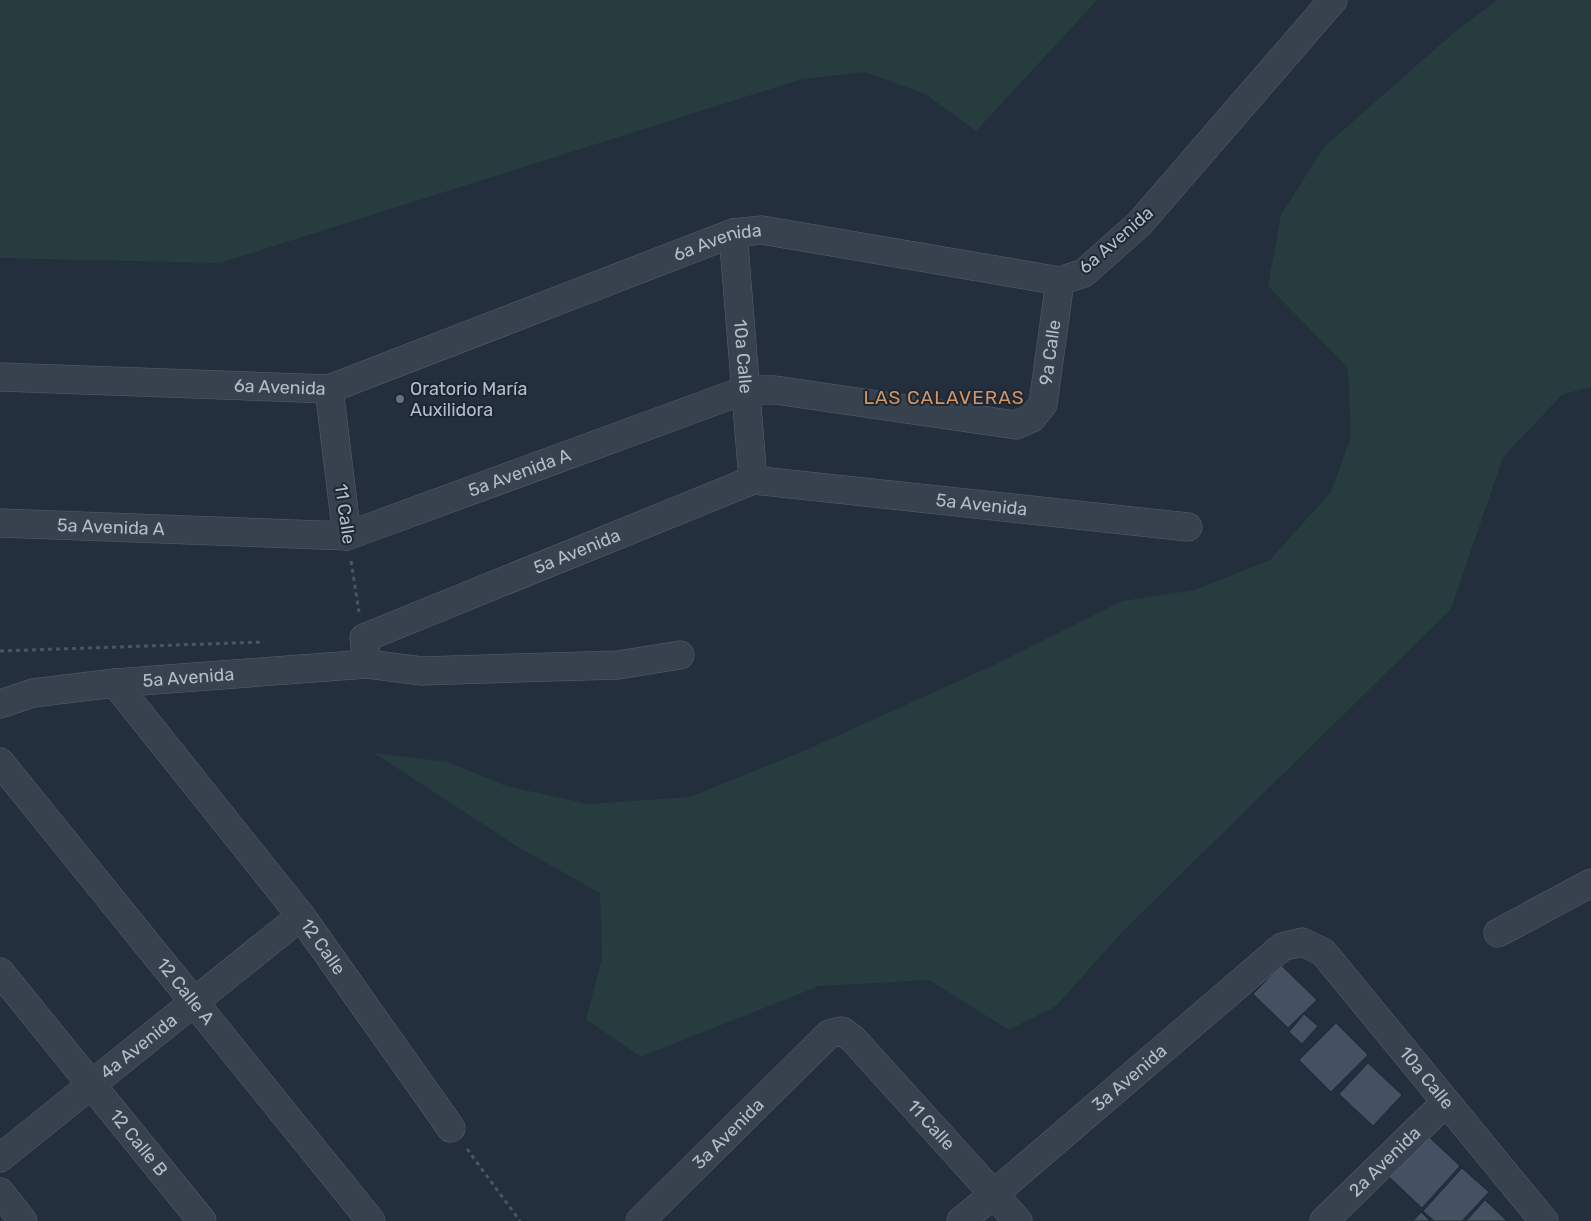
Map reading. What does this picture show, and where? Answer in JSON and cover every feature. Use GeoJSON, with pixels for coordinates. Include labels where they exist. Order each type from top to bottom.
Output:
{"type":"FeatureCollection","features":[{"type":"Feature","properties":{"kind":"street","name":"6a Avenida"},"geometry":{"type":"LineString","coordinates":[[0,377],[329,389],[733,233],[762,230],[1060,281],[1084,273],[1140,223],[1333,0]]}},
{"type":"Feature","properties":{"kind":"street","name":"10a Calle"},"geometry":{"type":"LineString","coordinates":[[733,233],[753,480]]}},
{"type":"Feature","properties":{"kind":"street","name":"9a Calle"},"geometry":{"type":"LineString","coordinates":[[1032,418],[1043,404],[1060,281]]}},
{"type":"Feature","properties":{"kind":"street","name":"11 Calle"},"geometry":{"type":"LineString","coordinates":[[329,389],[347,536]]}},
{"type":"Feature","properties":{"kind":"street","name":"5a Avenida A"},"geometry":{"type":"LineString","coordinates":[[0,522],[347,536],[745,390],[775,390],[1016,424],[1032,418]]}},
{"type":"Feature","properties":{"kind":"street","name":"5a Avenida"},"geometry":{"type":"LineString","coordinates":[[0,704],[33,693],[365,651],[753,480],[1188,526]]}},
{"type":"Feature","properties":{"kind":"street"},"geometry":{"type":"LineString","coordinates":[[365,651],[422,671],[618,665],[680,655]]}},
{"type":"Feature","properties":{"kind":"street","name":"12 Calle"},"geometry":{"type":"LineString","coordinates":[[115,683],[301,916],[451,1128]]}},
{"type":"Feature","properties":{"kind":"street","name":"12 Calle A"},"geometry":{"type":"LineString","coordinates":[[0,762],[371,1221]]}},
{"type":"Feature","properties":{"kind":"street"},"geometry":{"type":"LineString","coordinates":[[1498,933],[1591,883]]}},
{"type":"Feature","properties":{"kind":"street","name":"4a Avenida"},"geometry":{"type":"LineString","coordinates":[[0,1158],[301,916]]}},
{"type":"Feature","properties":{"kind":"street","name":"10a Calle"},"geometry":{"type":"LineString","coordinates":[[1302,942],[1323,952],[1544,1221]]}},
{"type":"Feature","properties":{"kind":"street","name":"3a Avenida"},"geometry":{"type":"LineString","coordinates":[[961,1221],[1282,947],[1302,942]]}},
{"type":"Feature","properties":{"kind":"street","name":"12 Calle B"},"geometry":{"type":"LineString","coordinates":[[0,972],[202,1221]]}},
{"type":"Feature","properties":{"kind":"street","name":"11 Calle"},"geometry":{"type":"LineString","coordinates":[[842,1031],[853,1039],[1018,1221]]}},
{"type":"Feature","properties":{"kind":"street","name":"3a Avenida"},"geometry":{"type":"LineString","coordinates":[[640,1221],[829,1034],[842,1031]]}},
{"type":"Feature","properties":{"kind":"street","name":"2a Avenida"},"geometry":{"type":"LineString","coordinates":[[1324,1221],[1446,1102]]}},
{"type":"Feature","properties":{"kind":"street"},"geometry":{"type":"LineString","coordinates":[[0,1192],[23,1221]]}},
{"type":"Feature","properties":{"kind":"path","name":"11 Calle"},"geometry":{"type":"LineString","coordinates":[[347,536],[365,651]]}},
{"type":"Feature","properties":{"kind":"path"},"geometry":{"type":"LineString","coordinates":[[0,651],[265,642]]}},
{"type":"Feature","properties":{"kind":"path"},"geometry":{"type":"LineString","coordinates":[[451,1128],[520,1221]]}},
{"type":"Feature","properties":{"kind":"green space"},"geometry":{"type":"Polygon","coordinates":[[[0,0],[1097,0],[976,131],[925,94],[865,72],[802,79],[220,263],[0,258],[0,0]]]}},
{"type":"Feature","properties":{"kind":"green space"},"geometry":{"type":"Polygon","coordinates":[[[1498,0],[1591,0],[1591,387],[1563,394],[1503,457],[1451,609],[1123,931],[1056,1006],[1009,1030],[929,980],[819,986],[641,1057],[586,1019],[602,958],[600,893],[518,847],[374,753],[448,762],[506,786],[589,804],[690,797],[806,750],[994,665],[1122,601],[1195,590],[1270,560],[1331,492],[1351,437],[1348,368],[1268,286],[1281,215],[1324,147],[1458,29],[1498,0]]]}},
{"type":"Feature","properties":{"kind":"building"},"geometry":{"type":"Polygon","coordinates":[[[1281,965],[1317,1000],[1288,1028],[1253,994],[1281,965]]]}},
{"type":"Feature","properties":{"kind":"building"},"geometry":{"type":"Polygon","coordinates":[[[1304,1014],[1318,1026],[1302,1044],[1289,1032],[1304,1014]]]}},
{"type":"Feature","properties":{"kind":"building"},"geometry":{"type":"Polygon","coordinates":[[[1336,1023],[1368,1055],[1331,1092],[1299,1060],[1336,1023]]]}},
{"type":"Feature","properties":{"kind":"building"},"geometry":{"type":"Polygon","coordinates":[[[1368,1063],[1402,1095],[1373,1126],[1339,1094],[1368,1063]]]}},
{"type":"Feature","properties":{"kind":"building"},"geometry":{"type":"Polygon","coordinates":[[[1427,1135],[1460,1166],[1422,1208],[1388,1176],[1427,1135]]]}},
{"type":"Feature","properties":{"kind":"building"},"geometry":{"type":"Polygon","coordinates":[[[1462,1168],[1489,1192],[1462,1221],[1434,1221],[1423,1211],[1462,1168]]]}},
{"type":"Feature","properties":{"kind":"building"},"geometry":{"type":"Polygon","coordinates":[[[1485,1200],[1506,1220],[1505,1221],[1466,1221],[1485,1200]]]}},
{"type":"Feature","properties":{"kind":"building"},"geometry":{"type":"Polygon","coordinates":[[[1421,1212],[1430,1221],[1413,1221],[1421,1212]]]}},
{"type":"Feature","properties":{"kind":"place","name":"Oratorio María Auxilidora"},"geometry":{"type":"Point","coordinates":[400,399]}},
{"type":"Feature","properties":{"kind":"district","name":"LAS CALAVERAS"},"geometry":{"type":"Point","coordinates":[944,397]}}]}
